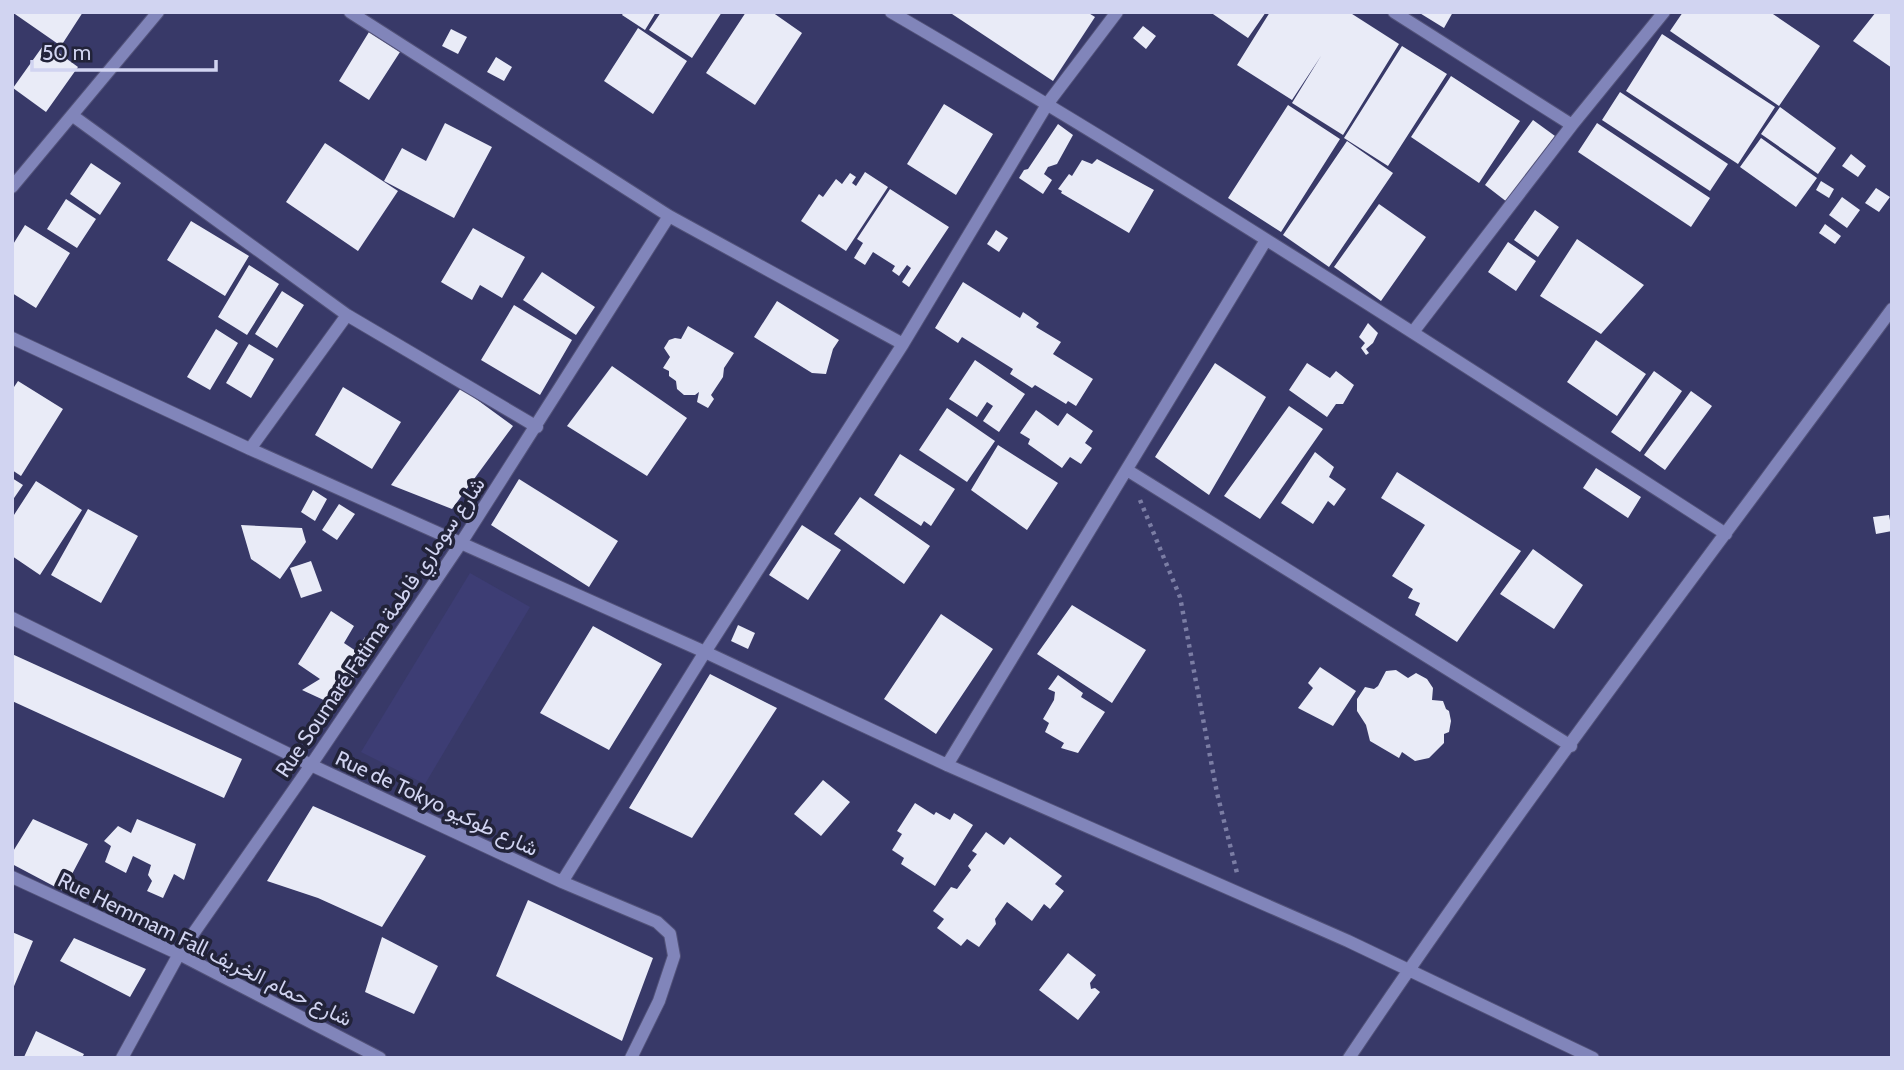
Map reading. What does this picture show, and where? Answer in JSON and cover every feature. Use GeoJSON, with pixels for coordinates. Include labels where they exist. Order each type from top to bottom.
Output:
{"type":"FeatureCollection","features":[{"type":"Feature","properties":{"kind":"street"},"geometry":{"type":"LineString","coordinates":[[12,187],[158,12]]}},
{"type":"Feature","properties":{"kind":"street"},"geometry":{"type":"LineString","coordinates":[[350,12],[669,216],[903,344]]}},
{"type":"Feature","properties":{"kind":"street"},"geometry":{"type":"LineString","coordinates":[[891,12],[1048,103],[1413,332],[1726,534]]}},
{"type":"Feature","properties":{"kind":"street"},"geometry":{"type":"LineString","coordinates":[[562,882],[705,652],[903,344],[1048,103],[1117,12]]}},
{"type":"Feature","properties":{"kind":"street"},"geometry":{"type":"LineString","coordinates":[[1394,12],[1572,125]]}},
{"type":"Feature","properties":{"kind":"street"},"geometry":{"type":"LineString","coordinates":[[1413,332],[1572,125],[1664,12]]}},
{"type":"Feature","properties":{"kind":"street"},"geometry":{"type":"LineString","coordinates":[[73,116],[347,314],[537,427]]}},
{"type":"Feature","properties":{"kind":"street","name":"Rue Soumaré Fatima شارع سوماري فاطمة"},"geometry":{"type":"LineString","coordinates":[[121,1058],[179,954],[461,543],[669,216]]}},
{"type":"Feature","properties":{"kind":"street"},"geometry":{"type":"LineString","coordinates":[[947,765],[1266,240]]}},
{"type":"Feature","properties":{"kind":"street"},"geometry":{"type":"LineString","coordinates":[[1349,1058],[1408,971],[1571,746],[1892,309]]}},
{"type":"Feature","properties":{"kind":"street"},"geometry":{"type":"LineString","coordinates":[[250,449],[347,314]]}},
{"type":"Feature","properties":{"kind":"street"},"geometry":{"type":"LineString","coordinates":[[12,338],[250,449],[705,652],[947,765],[1242,893],[1592,1058]]}},
{"type":"Feature","properties":{"kind":"street"},"geometry":{"type":"LineString","coordinates":[[1127,470],[1571,746]]}},
{"type":"Feature","properties":{"kind":"street","name":"Rue de Tokyo شارع طوكيو"},"geometry":{"type":"LineString","coordinates":[[12,618],[311,765],[562,882],[657,922],[670,934],[674,956],[659,1001],[631,1058]]}},
{"type":"Feature","properties":{"kind":"street","name":"Rue Hemmam Fall شارع حمام الخريف"},"geometry":{"type":"LineString","coordinates":[[12,877],[179,954],[380,1058]]}},
{"type":"Feature","properties":{"kind":"path"},"geometry":{"type":"LineString","coordinates":[[1127,470],[1180,597],[1217,793],[1242,893]]}},
{"type":"Feature","properties":{"kind":"shaded area"},"geometry":{"type":"Polygon","coordinates":[[[470,573],[530,607],[425,784],[361,752],[470,573]]]}},
{"type":"Feature","properties":{"kind":"building"},"geometry":{"type":"Polygon","coordinates":[[[12,12],[83,12],[61,46],[12,12]]]}},
{"type":"Feature","properties":{"kind":"building"},"geometry":{"type":"Polygon","coordinates":[[[624,12],[656,12],[645,30],[622,15],[624,12]]]}},
{"type":"Feature","properties":{"kind":"building"},"geometry":{"type":"Polygon","coordinates":[[[661,12],[722,12],[692,58],[649,30],[661,12]]]}},
{"type":"Feature","properties":{"kind":"building"},"geometry":{"type":"Polygon","coordinates":[[[746,12],[772,12],[802,33],[755,105],[706,73],[746,12]]]}},
{"type":"Feature","properties":{"kind":"building"},"geometry":{"type":"Polygon","coordinates":[[[949,12],[1087,12],[1095,17],[1053,81],[949,12]]]}},
{"type":"Feature","properties":{"kind":"building"},"geometry":{"type":"Polygon","coordinates":[[[1210,12],[1266,12],[1248,38],[1210,12]]]}},
{"type":"Feature","properties":{"kind":"building"},"geometry":{"type":"Polygon","coordinates":[[[1270,12],[1349,12],[1399,44],[1343,135],[1292,103],[1321,56],[1292,100],[1237,65],[1270,12]]]}},
{"type":"Feature","properties":{"kind":"building"},"geometry":{"type":"Polygon","coordinates":[[[1418,12],[1453,12],[1444,28],[1418,12]]]}},
{"type":"Feature","properties":{"kind":"building"},"geometry":{"type":"Polygon","coordinates":[[[1683,12],[1770,12],[1820,46],[1779,106],[1670,31],[1683,12]]]}},
{"type":"Feature","properties":{"kind":"building"},"geometry":{"type":"Polygon","coordinates":[[[1876,12],[1892,12],[1892,68],[1853,41],[1876,12]]]}},
{"type":"Feature","properties":{"kind":"building"},"geometry":{"type":"Polygon","coordinates":[[[1143,26],[1156,36],[1146,49],[1133,38],[1143,26]]]}},
{"type":"Feature","properties":{"kind":"building"},"geometry":{"type":"Polygon","coordinates":[[[638,28],[687,61],[653,114],[604,81],[638,28]]]}},
{"type":"Feature","properties":{"kind":"building"},"geometry":{"type":"Polygon","coordinates":[[[451,29],[467,37],[458,54],[442,46],[451,29]]]}},
{"type":"Feature","properties":{"kind":"building"},"geometry":{"type":"Polygon","coordinates":[[[369,32],[400,52],[369,100],[339,81],[369,32]]]}},
{"type":"Feature","properties":{"kind":"building"},"geometry":{"type":"Polygon","coordinates":[[[1662,34],[1775,107],[1738,164],[1626,91],[1662,34]]]}},
{"type":"Feature","properties":{"kind":"building"},"geometry":{"type":"Polygon","coordinates":[[[45,43],[78,67],[46,112],[13,88],[45,43]]]}},
{"type":"Feature","properties":{"kind":"building"},"geometry":{"type":"Polygon","coordinates":[[[1402,46],[1447,74],[1388,166],[1344,138],[1402,46]]]}},
{"type":"Feature","properties":{"kind":"building"},"geometry":{"type":"Polygon","coordinates":[[[496,57],[512,67],[504,81],[487,72],[496,57]]]}},
{"type":"Feature","properties":{"kind":"building"},"geometry":{"type":"Polygon","coordinates":[[[1451,76],[1520,121],[1479,183],[1411,137],[1451,76]]]}},
{"type":"Feature","properties":{"kind":"building"},"geometry":{"type":"Polygon","coordinates":[[[1620,92],[1728,164],[1710,191],[1602,120],[1620,92]]]}},
{"type":"Feature","properties":{"kind":"building"},"geometry":{"type":"Polygon","coordinates":[[[944,104],[993,134],[956,195],[907,164],[944,104]]]}},
{"type":"Feature","properties":{"kind":"building"},"geometry":{"type":"Polygon","coordinates":[[[1288,105],[1340,139],[1281,232],[1228,198],[1288,105]]]}},
{"type":"Feature","properties":{"kind":"building"},"geometry":{"type":"Polygon","coordinates":[[[1780,107],[1836,148],[1818,174],[1761,134],[1780,107]]]}},
{"type":"Feature","properties":{"kind":"building"},"geometry":{"type":"Polygon","coordinates":[[[1533,120],[1555,136],[1507,202],[1485,185],[1533,120]]]}},
{"type":"Feature","properties":{"kind":"building"},"geometry":{"type":"Polygon","coordinates":[[[445,123],[492,147],[454,218],[384,181],[402,148],[426,161],[445,123]]]}},
{"type":"Feature","properties":{"kind":"building"},"geometry":{"type":"Polygon","coordinates":[[[1597,123],[1710,198],[1691,227],[1578,152],[1597,123]]]}},
{"type":"Feature","properties":{"kind":"building"},"geometry":{"type":"Polygon","coordinates":[[[1058,124],[1073,135],[1057,164],[1048,167],[1044,174],[1052,180],[1043,194],[1019,178],[1058,124]]]}},
{"type":"Feature","properties":{"kind":"building"},"geometry":{"type":"Polygon","coordinates":[[[1761,138],[1817,178],[1796,207],[1740,167],[1761,138]]]}},
{"type":"Feature","properties":{"kind":"building"},"geometry":{"type":"Polygon","coordinates":[[[1347,141],[1393,173],[1329,267],[1283,235],[1347,141]]]}},
{"type":"Feature","properties":{"kind":"building"},"geometry":{"type":"Polygon","coordinates":[[[325,143],[398,191],[358,251],[286,202],[325,143]]]}},
{"type":"Feature","properties":{"kind":"building"},"geometry":{"type":"Polygon","coordinates":[[[1851,154],[1866,166],[1858,177],[1842,166],[1851,154]]]}},
{"type":"Feature","properties":{"kind":"building"},"geometry":{"type":"Polygon","coordinates":[[[1097,159],[1154,190],[1129,233],[1058,189],[1069,174],[1072,176],[1082,160],[1092,164],[1097,159]]]}},
{"type":"Feature","properties":{"kind":"building"},"geometry":{"type":"Polygon","coordinates":[[[91,163],[121,183],[100,215],[70,194],[91,163]]]}},
{"type":"Feature","properties":{"kind":"building"},"geometry":{"type":"Polygon","coordinates":[[[865,172],[888,187],[846,251],[801,221],[819,194],[823,197],[836,179],[842,184],[850,173],[856,177],[852,183],[856,186],[865,172]]]}},
{"type":"Feature","properties":{"kind":"building"},"geometry":{"type":"Polygon","coordinates":[[[1821,181],[1834,189],[1829,198],[1816,190],[1821,181]]]}},
{"type":"Feature","properties":{"kind":"building"},"geometry":{"type":"Polygon","coordinates":[[[1876,188],[1890,197],[1879,212],[1865,203],[1876,188]]]}},
{"type":"Feature","properties":{"kind":"building"},"geometry":{"type":"Polygon","coordinates":[[[890,189],[949,227],[909,287],[902,282],[911,268],[907,265],[899,276],[892,271],[895,266],[873,252],[865,265],[854,258],[863,243],[857,239],[890,189]]]}},
{"type":"Feature","properties":{"kind":"building"},"geometry":{"type":"Polygon","coordinates":[[[1842,197],[1860,210],[1847,228],[1829,215],[1842,197]]]}},
{"type":"Feature","properties":{"kind":"building"},"geometry":{"type":"Polygon","coordinates":[[[66,199],[96,219],[77,248],[47,229],[66,199]]]}},
{"type":"Feature","properties":{"kind":"building"},"geometry":{"type":"Polygon","coordinates":[[[1379,204],[1426,237],[1381,301],[1334,267],[1379,204]]]}},
{"type":"Feature","properties":{"kind":"building"},"geometry":{"type":"Polygon","coordinates":[[[1535,210],[1559,227],[1538,257],[1514,240],[1535,210]]]}},
{"type":"Feature","properties":{"kind":"building"},"geometry":{"type":"Polygon","coordinates":[[[191,221],[249,256],[225,296],[167,260],[191,221]]]}},
{"type":"Feature","properties":{"kind":"building"},"geometry":{"type":"Polygon","coordinates":[[[1825,224],[1841,236],[1835,244],[1819,233],[1825,224]]]}},
{"type":"Feature","properties":{"kind":"building"},"geometry":{"type":"Polygon","coordinates":[[[25,225],[70,253],[36,308],[12,293],[12,246],[25,225]]]}},
{"type":"Feature","properties":{"kind":"building"},"geometry":{"type":"Polygon","coordinates":[[[473,228],[525,257],[502,298],[480,285],[472,300],[441,282],[473,228]]]}},
{"type":"Feature","properties":{"kind":"building"},"geometry":{"type":"Polygon","coordinates":[[[996,230],[1008,238],[999,252],[987,244],[996,230]]]}},
{"type":"Feature","properties":{"kind":"building"},"geometry":{"type":"Polygon","coordinates":[[[1577,239],[1644,285],[1601,334],[1540,296],[1577,239]]]}},
{"type":"Feature","properties":{"kind":"building"},"geometry":{"type":"Polygon","coordinates":[[[1508,242],[1536,261],[1516,291],[1488,272],[1508,242]]]}},
{"type":"Feature","properties":{"kind":"building"},"geometry":{"type":"Polygon","coordinates":[[[249,265],[279,284],[247,335],[218,317],[249,265]]]}},
{"type":"Feature","properties":{"kind":"building"},"geometry":{"type":"Polygon","coordinates":[[[542,272],[595,307],[576,335],[523,300],[542,272]]]}},
{"type":"Feature","properties":{"kind":"building"},"geometry":{"type":"Polygon","coordinates":[[[963,282],[1020,318],[1023,312],[1039,323],[1036,327],[1061,342],[1053,354],[1093,379],[1076,406],[1068,401],[1066,404],[1035,385],[1032,388],[1010,374],[1013,369],[962,337],[958,343],[935,328],[963,282]]]}},
{"type":"Feature","properties":{"kind":"building"},"geometry":{"type":"Polygon","coordinates":[[[282,291],[304,305],[277,348],[255,334],[282,291]]]}},
{"type":"Feature","properties":{"kind":"building"},"geometry":{"type":"Polygon","coordinates":[[[777,301],[839,340],[833,349],[826,374],[812,373],[754,337],[777,301]]]}},
{"type":"Feature","properties":{"kind":"building"},"geometry":{"type":"Polygon","coordinates":[[[514,305],[572,340],[540,395],[481,360],[514,305]]]}},
{"type":"Feature","properties":{"kind":"building"},"geometry":{"type":"Polygon","coordinates":[[[1368,323],[1378,333],[1366,349],[1369,353],[1366,355],[1361,348],[1365,343],[1359,337],[1368,323]]]}},
{"type":"Feature","properties":{"kind":"building"},"geometry":{"type":"Polygon","coordinates":[[[688,326],[734,353],[711,395],[714,399],[708,408],[697,402],[699,392],[695,395],[684,395],[677,389],[676,381],[669,376],[669,371],[663,368],[670,357],[664,348],[669,340],[681,339],[688,326]]]}},
{"type":"Feature","properties":{"kind":"building"},"geometry":{"type":"Polygon","coordinates":[[[216,329],[238,343],[210,390],[187,377],[216,329]]]}},
{"type":"Feature","properties":{"kind":"building"},"geometry":{"type":"Polygon","coordinates":[[[1596,340],[1646,374],[1617,416],[1567,382],[1596,340]]]}},
{"type":"Feature","properties":{"kind":"building"},"geometry":{"type":"Polygon","coordinates":[[[249,344],[274,359],[251,398],[226,383],[249,344]]]}},
{"type":"Feature","properties":{"kind":"building"},"geometry":{"type":"Polygon","coordinates":[[[975,360],[1025,394],[999,432],[983,421],[993,406],[987,402],[977,417],[949,399],[975,360]]]}},
{"type":"Feature","properties":{"kind":"building"},"geometry":{"type":"Polygon","coordinates":[[[1215,363],[1266,397],[1209,495],[1155,457],[1215,363]]]}},
{"type":"Feature","properties":{"kind":"building"},"geometry":{"type":"Polygon","coordinates":[[[1307,363],[1330,378],[1336,371],[1354,385],[1343,404],[1336,404],[1327,417],[1289,390],[1307,363]]]}},
{"type":"Feature","properties":{"kind":"building"},"geometry":{"type":"Polygon","coordinates":[[[612,366],[687,418],[647,476],[567,426],[612,366]]]}},
{"type":"Feature","properties":{"kind":"building"},"geometry":{"type":"Polygon","coordinates":[[[1654,371],[1682,391],[1640,452],[1611,432],[1654,371]]]}},
{"type":"Feature","properties":{"kind":"building"},"geometry":{"type":"Polygon","coordinates":[[[18,381],[63,409],[21,476],[12,470],[12,390],[18,381]]]}},
{"type":"Feature","properties":{"kind":"building"},"geometry":{"type":"Polygon","coordinates":[[[343,387],[401,422],[372,469],[315,435],[343,387]]]}},
{"type":"Feature","properties":{"kind":"building"},"geometry":{"type":"Polygon","coordinates":[[[461,388],[513,426],[452,509],[391,485],[461,388]]]}},
{"type":"Feature","properties":{"kind":"building"},"geometry":{"type":"Polygon","coordinates":[[[1691,391],[1712,406],[1665,470],[1644,455],[1691,391]]]}},
{"type":"Feature","properties":{"kind":"building"},"geometry":{"type":"Polygon","coordinates":[[[1289,406],[1323,429],[1260,519],[1224,496],[1289,406]]]}},
{"type":"Feature","properties":{"kind":"building"},"geometry":{"type":"Polygon","coordinates":[[[947,408],[995,441],[967,482],[919,450],[947,408]]]}},
{"type":"Feature","properties":{"kind":"building"},"geometry":{"type":"Polygon","coordinates":[[[1036,410],[1058,426],[1067,413],[1093,431],[1085,443],[1092,448],[1081,464],[1070,457],[1062,468],[1028,444],[1030,439],[1020,433],[1036,410]]]}},
{"type":"Feature","properties":{"kind":"building"},"geometry":{"type":"Polygon","coordinates":[[[998,445],[1058,483],[1027,530],[971,490],[998,445]]]}},
{"type":"Feature","properties":{"kind":"building"},"geometry":{"type":"Polygon","coordinates":[[[1315,452],[1334,467],[1329,477],[1346,489],[1334,506],[1328,501],[1313,524],[1281,503],[1315,452]]]}},
{"type":"Feature","properties":{"kind":"building"},"geometry":{"type":"Polygon","coordinates":[[[900,454],[955,489],[931,526],[924,521],[921,526],[874,495],[900,454]]]}},
{"type":"Feature","properties":{"kind":"building"},"geometry":{"type":"Polygon","coordinates":[[[1596,468],[1641,497],[1628,518],[1583,488],[1596,468]]]}},
{"type":"Feature","properties":{"kind":"building"},"geometry":{"type":"Polygon","coordinates":[[[1397,472],[1521,551],[1457,642],[1415,615],[1420,603],[1408,598],[1413,589],[1392,576],[1425,525],[1381,498],[1397,472]]]}},
{"type":"Feature","properties":{"kind":"building"},"geometry":{"type":"Polygon","coordinates":[[[12,478],[23,485],[12,501],[12,478]]]}},
{"type":"Feature","properties":{"kind":"building"},"geometry":{"type":"Polygon","coordinates":[[[519,479],[618,541],[589,587],[491,525],[519,479]]]}},
{"type":"Feature","properties":{"kind":"building"},"geometry":{"type":"Polygon","coordinates":[[[36,481],[82,510],[40,575],[12,556],[12,518],[36,481]]]}},
{"type":"Feature","properties":{"kind":"building"},"geometry":{"type":"Polygon","coordinates":[[[313,490],[327,499],[315,521],[301,512],[313,490]]]}},
{"type":"Feature","properties":{"kind":"building"},"geometry":{"type":"Polygon","coordinates":[[[860,497],[930,546],[904,584],[834,534],[860,497]]]}},
{"type":"Feature","properties":{"kind":"building"},"geometry":{"type":"Polygon","coordinates":[[[339,504],[355,514],[337,540],[322,530],[339,504]]]}},
{"type":"Feature","properties":{"kind":"building"},"geometry":{"type":"Polygon","coordinates":[[[88,509],[138,536],[101,603],[51,575],[88,509]]]}},
{"type":"Feature","properties":{"kind":"building"},"geometry":{"type":"Polygon","coordinates":[[[1889,515],[1892,531],[1876,534],[1873,517],[1889,515]]]}},
{"type":"Feature","properties":{"kind":"building"},"geometry":{"type":"Polygon","coordinates":[[[241,525],[302,528],[306,542],[280,579],[251,559],[241,525]]]}},
{"type":"Feature","properties":{"kind":"building"},"geometry":{"type":"Polygon","coordinates":[[[802,525],[841,550],[808,600],[769,575],[802,525]]]}},
{"type":"Feature","properties":{"kind":"building"},"geometry":{"type":"Polygon","coordinates":[[[1533,549],[1583,585],[1554,629],[1500,594],[1533,549]]]}},
{"type":"Feature","properties":{"kind":"building"},"geometry":{"type":"Polygon","coordinates":[[[311,561],[322,591],[301,598],[290,568],[311,561]]]}},
{"type":"Feature","properties":{"kind":"building"},"geometry":{"type":"Polygon","coordinates":[[[1072,605],[1146,650],[1112,703],[1037,654],[1072,605]]]}},
{"type":"Feature","properties":{"kind":"building"},"geometry":{"type":"Polygon","coordinates":[[[331,611],[354,626],[344,643],[356,651],[365,637],[375,644],[343,695],[332,693],[328,702],[302,690],[320,679],[298,664],[331,611]]]}},
{"type":"Feature","properties":{"kind":"building"},"geometry":{"type":"Polygon","coordinates":[[[941,614],[993,649],[936,734],[884,699],[941,614]]]}},
{"type":"Feature","properties":{"kind":"building"},"geometry":{"type":"Polygon","coordinates":[[[738,625],[755,633],[748,649],[731,641],[738,625]]]}},
{"type":"Feature","properties":{"kind":"building"},"geometry":{"type":"Polygon","coordinates":[[[593,626],[662,664],[609,750],[540,713],[593,626]]]}},
{"type":"Feature","properties":{"kind":"building"},"geometry":{"type":"Polygon","coordinates":[[[12,654],[242,759],[224,798],[12,701],[12,654]]]}},
{"type":"Feature","properties":{"kind":"building"},"geometry":{"type":"Polygon","coordinates":[[[1320,667],[1356,691],[1333,726],[1298,708],[1313,688],[1308,683],[1320,667]]]}},
{"type":"Feature","properties":{"kind":"building"},"geometry":{"type":"Polygon","coordinates":[[[1396,670],[1408,678],[1416,673],[1427,679],[1433,688],[1432,700],[1443,701],[1449,711],[1449,732],[1444,734],[1444,743],[1429,758],[1415,761],[1402,752],[1399,758],[1370,741],[1366,725],[1357,711],[1357,699],[1365,687],[1374,689],[1386,671],[1396,670]]]}},
{"type":"Feature","properties":{"kind":"building"},"geometry":{"type":"Polygon","coordinates":[[[710,674],[777,708],[692,838],[629,808],[710,674]]]}},
{"type":"Feature","properties":{"kind":"building"},"geometry":{"type":"Polygon","coordinates":[[[1058,675],[1083,693],[1081,697],[1105,712],[1078,753],[1061,748],[1064,743],[1045,732],[1049,723],[1043,719],[1054,700],[1055,692],[1048,689],[1058,675]]]}},
{"type":"Feature","properties":{"kind":"building"},"geometry":{"type":"Polygon","coordinates":[[[823,780],[850,802],[821,836],[794,814],[823,780]]]}},
{"type":"Feature","properties":{"kind":"building"},"geometry":{"type":"Polygon","coordinates":[[[915,803],[934,815],[936,812],[950,820],[954,813],[973,825],[935,886],[901,864],[904,858],[892,850],[902,834],[897,831],[915,803]]]}},
{"type":"Feature","properties":{"kind":"building"},"geometry":{"type":"Polygon","coordinates":[[[313,806],[426,856],[382,927],[318,898],[267,881],[313,806]]]}},
{"type":"Feature","properties":{"kind":"building"},"geometry":{"type":"Polygon","coordinates":[[[33,819],[88,844],[63,891],[12,864],[12,853],[33,819]]]}},
{"type":"Feature","properties":{"kind":"building"},"geometry":{"type":"Polygon","coordinates":[[[137,819],[196,844],[184,880],[174,874],[163,898],[147,891],[152,881],[148,875],[151,865],[133,856],[126,873],[105,862],[111,846],[104,841],[118,826],[131,833],[137,819]]]}},
{"type":"Feature","properties":{"kind":"building"},"geometry":{"type":"Polygon","coordinates":[[[986,832],[1004,845],[1010,837],[1062,876],[1055,884],[1064,891],[1050,909],[1044,904],[1032,921],[1007,902],[995,919],[996,924],[979,947],[967,939],[961,946],[937,928],[944,919],[933,911],[951,887],[957,889],[971,870],[968,866],[977,854],[972,851],[986,832]]]}},
{"type":"Feature","properties":{"kind":"building"},"geometry":{"type":"Polygon","coordinates":[[[528,900],[653,958],[622,1041],[496,976],[528,900]]]}},
{"type":"Feature","properties":{"kind":"building"},"geometry":{"type":"Polygon","coordinates":[[[12,932],[33,941],[12,991],[12,932]]]}},
{"type":"Feature","properties":{"kind":"building"},"geometry":{"type":"Polygon","coordinates":[[[382,937],[438,966],[414,1014],[365,992],[382,937]]]}},
{"type":"Feature","properties":{"kind":"building"},"geometry":{"type":"Polygon","coordinates":[[[74,938],[146,969],[130,997],[60,961],[74,938]]]}},
{"type":"Feature","properties":{"kind":"building"},"geometry":{"type":"Polygon","coordinates":[[[1068,953],[1096,975],[1090,983],[1091,989],[1095,988],[1100,992],[1078,1020],[1039,990],[1068,953]]]}},
{"type":"Feature","properties":{"kind":"building"},"geometry":{"type":"Polygon","coordinates":[[[36,1031],[84,1054],[82,1058],[24,1057],[36,1031]]]}}]}
